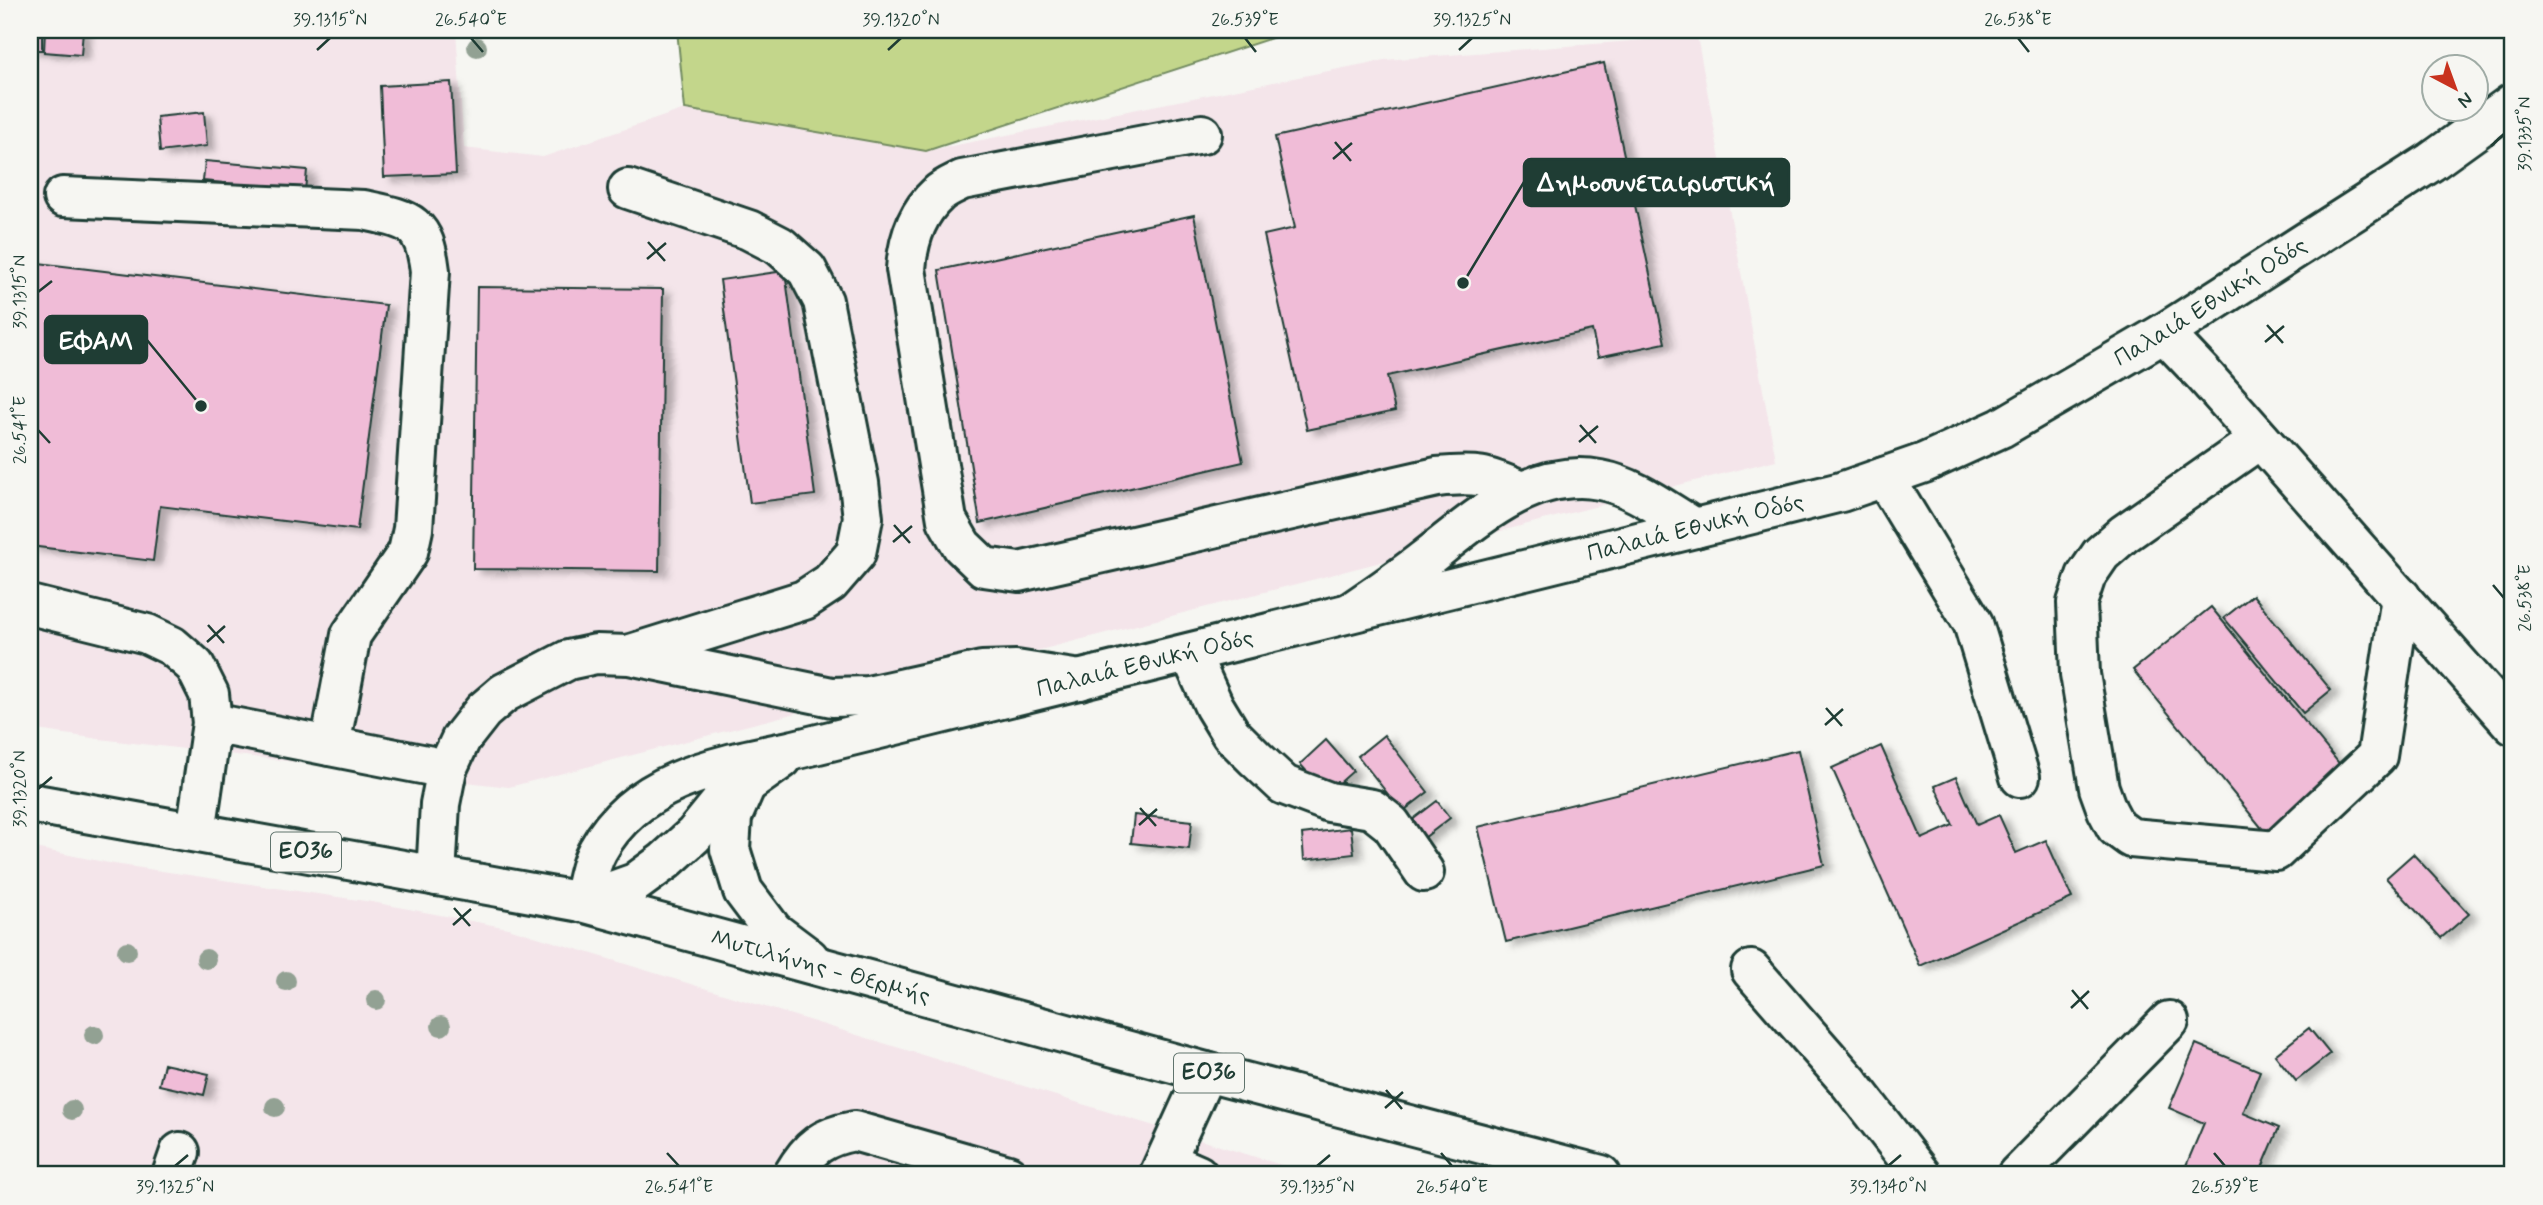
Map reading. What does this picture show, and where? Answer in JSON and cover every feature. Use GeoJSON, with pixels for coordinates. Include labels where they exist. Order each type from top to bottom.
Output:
{"type":"FeatureCollection","features":[{"type":"Feature","properties":{"kind":"main road","name":"Παλαιά Εθνική Οδός"},"geometry":{"type":"LineString","coordinates":[[582,902],[597,851],[628,813],[678,779],[712,767],[794,750],[1840,492],[1924,463],[2001,428],[2164,333],[2431,162],[2513,103]]}},
{"type":"Feature","properties":{"kind":"main road"},"geometry":{"type":"LineString","coordinates":[[1202,134],[962,180],[938,193],[920,216],[908,243],[905,269],[947,520],[962,546],[984,567],[1019,572],[1437,477],[1465,474],[1489,477],[1521,491]]}},
{"type":"Feature","properties":{"kind":"main road"},"geometry":{"type":"LineString","coordinates":[[628,189],[749,230],[780,246],[807,270],[823,301],[859,483],[863,517],[856,553],[830,583],[804,600],[629,655]]}},
{"type":"Feature","properties":{"kind":"main road"},"geometry":{"type":"LineString","coordinates":[[63,197],[364,210],[399,217],[417,228],[427,248],[430,271],[413,529],[408,552],[351,635],[330,746]]}},
{"type":"Feature","properties":{"kind":"main road"},"geometry":{"type":"LineString","coordinates":[[2164,333],[2513,725]]}},
{"type":"Feature","properties":{"kind":"main road"},"geometry":{"type":"LineString","coordinates":[[2260,439],[2124,534],[2101,554],[2086,576],[2077,603],[2080,674],[2099,788],[2116,827],[2131,838],[2276,851],[2377,757],[2401,597]]}},
{"type":"Feature","properties":{"kind":"main road"},"geometry":{"type":"LineString","coordinates":[[1884,477],[1973,623],[2020,777]]}},
{"type":"Feature","properties":{"kind":"main road"},"geometry":{"type":"LineString","coordinates":[[1350,613],[1423,561],[1475,519],[1521,491],[1568,478],[1601,480],[1634,492],[1695,528]]}},
{"type":"Feature","properties":{"kind":"main road"},"geometry":{"type":"LineString","coordinates":[[30,605],[147,634],[172,646],[195,666],[209,694],[212,723],[196,832]]}},
{"type":"Feature","properties":{"kind":"main road"},"geometry":{"type":"LineString","coordinates":[[1190,653],[1214,706],[1226,725],[1256,759],[1284,785],[1329,802],[1372,809],[1391,824],[1424,872]]}},
{"type":"Feature","properties":{"kind":"main road"},"geometry":{"type":"LineString","coordinates":[[436,876],[440,804],[447,769],[461,739],[483,711],[504,693],[568,660],[596,654],[629,655],[832,697],[868,696],[982,671],[1016,670],[1080,680]]}},
{"type":"Feature","properties":{"kind":"main road"},"geometry":{"type":"LineString","coordinates":[[212,723],[447,769]]}},
{"type":"Feature","properties":{"kind":"main road","name":"Παλαιά Εθνική Οδός"},"geometry":{"type":"LineString","coordinates":[[582,902],[635,883],[675,853],[720,803],[794,750]]}},
{"type":"Feature","properties":{"kind":"main road"},"geometry":{"type":"LineString","coordinates":[[748,781],[732,817],[730,849],[743,891],[773,931],[819,966]]}},
{"type":"Feature","properties":{"kind":"main road","name":"Μυτιλήνης - Θερμής"},"geometry":{"type":"LineString","coordinates":[[30,803],[582,902],[1206,1072],[1601,1175]]}},
{"type":"Feature","properties":{"kind":"main road"},"geometry":{"type":"LineString","coordinates":[[1751,970],[1848,1081],[1921,1175]]}},
{"type":"Feature","properties":{"kind":"main road"},"geometry":{"type":"LineString","coordinates":[[2017,1175],[2169,1021]]}},
{"type":"Feature","properties":{"kind":"main road"},"geometry":{"type":"LineString","coordinates":[[1175,1170],[1206,1072]]}},
{"type":"Feature","properties":{"kind":"main road"},"geometry":{"type":"LineString","coordinates":[[793,1175],[813,1147],[834,1134],[854,1131],[1008,1175]]}},
{"type":"Feature","properties":{"kind":"shaded area"},"geometry":{"type":"Polygon","coordinates":[[[30,30],[456,30],[464,148],[543,157],[685,109],[926,151],[1384,60],[1697,36],[1776,460],[509,787],[30,729],[30,30]]]}},
{"type":"Feature","properties":{"kind":"shaded area"},"geometry":{"type":"Polygon","coordinates":[[[30,847],[114,864],[372,902],[508,928],[1314,1175],[30,1175],[30,847]]]}},
{"type":"Feature","properties":{"kind":"green space"},"geometry":{"type":"Polygon","coordinates":[[[677,30],[1296,30],[926,151],[685,109],[677,30]]]}},
{"type":"Feature","properties":{"kind":"building"},"geometry":{"type":"Polygon","coordinates":[[[30,30],[42,30],[42,50],[30,50],[30,30]]]}},
{"type":"Feature","properties":{"kind":"building"},"geometry":{"type":"Polygon","coordinates":[[[45,30],[83,30],[81,55],[44,52],[45,30]]]}},
{"type":"Feature","properties":{"kind":"building"},"geometry":{"type":"Polygon","coordinates":[[[1604,63],[1665,343],[1598,357],[1592,330],[1387,376],[1395,411],[1307,430],[1264,235],[1295,228],[1275,137],[1604,63]]]}},
{"type":"Feature","properties":{"kind":"building"},"geometry":{"type":"Polygon","coordinates":[[[451,82],[456,174],[384,177],[380,86],[451,82]]]}},
{"type":"Feature","properties":{"kind":"building"},"geometry":{"type":"Polygon","coordinates":[[[204,112],[207,146],[160,152],[157,117],[204,112]]]}},
{"type":"Feature","properties":{"kind":"building"},"geometry":{"type":"Polygon","coordinates":[[[205,161],[307,170],[305,191],[203,181],[205,161]]]}},
{"type":"Feature","properties":{"kind":"building"},"geometry":{"type":"Polygon","coordinates":[[[1194,215],[1243,462],[980,523],[939,270],[1194,215]]]}},
{"type":"Feature","properties":{"kind":"building"},"geometry":{"type":"Polygon","coordinates":[[[30,262],[386,305],[357,530],[160,506],[153,561],[30,546],[30,262]]]}},
{"type":"Feature","properties":{"kind":"building"},"geometry":{"type":"Polygon","coordinates":[[[785,271],[815,495],[750,503],[720,280],[785,271]]]}},
{"type":"Feature","properties":{"kind":"building"},"geometry":{"type":"Polygon","coordinates":[[[477,287],[663,289],[659,571],[473,569],[477,287]]]}},
{"type":"Feature","properties":{"kind":"building"},"geometry":{"type":"Polygon","coordinates":[[[2253,595],[2331,690],[2303,713],[2224,618],[2253,595]]]}},
{"type":"Feature","properties":{"kind":"building"},"geometry":{"type":"Polygon","coordinates":[[[2211,607],[2347,773],[2269,837],[2133,670],[2211,607]]]}},
{"type":"Feature","properties":{"kind":"building"},"geometry":{"type":"Polygon","coordinates":[[[1384,735],[1428,792],[1402,812],[1358,756],[1384,735]]]}},
{"type":"Feature","properties":{"kind":"building"},"geometry":{"type":"Polygon","coordinates":[[[1326,740],[1353,771],[1327,794],[1300,764],[1326,740]]]}},
{"type":"Feature","properties":{"kind":"building"},"geometry":{"type":"Polygon","coordinates":[[[1881,746],[1922,839],[1953,825],[1935,786],[1956,777],[1977,825],[1999,815],[2016,853],[2046,840],[2072,898],[1920,966],[1832,768],[1881,746]]]}},
{"type":"Feature","properties":{"kind":"building"},"geometry":{"type":"Polygon","coordinates":[[[1798,750],[1824,865],[1506,942],[1478,827],[1798,750]]]}},
{"type":"Feature","properties":{"kind":"building"},"geometry":{"type":"Polygon","coordinates":[[[1437,801],[1450,818],[1420,841],[1407,824],[1437,801]]]}},
{"type":"Feature","properties":{"kind":"building"},"geometry":{"type":"Polygon","coordinates":[[[1134,815],[1192,821],[1189,849],[1131,843],[1134,815]]]}},
{"type":"Feature","properties":{"kind":"building"},"geometry":{"type":"Polygon","coordinates":[[[1351,828],[1354,854],[1304,860],[1302,834],[1351,828]]]}},
{"type":"Feature","properties":{"kind":"building"},"geometry":{"type":"Polygon","coordinates":[[[2413,854],[2469,914],[2441,938],[2386,878],[2413,854]]]}},
{"type":"Feature","properties":{"kind":"building"},"geometry":{"type":"Polygon","coordinates":[[[2309,1028],[2330,1054],[2296,1081],[2275,1055],[2309,1028]]]}},
{"type":"Feature","properties":{"kind":"building"},"geometry":{"type":"Polygon","coordinates":[[[2196,1044],[2260,1071],[2243,1113],[2279,1128],[2259,1175],[2182,1175],[2204,1123],[2169,1108],[2196,1044]]]}},
{"type":"Feature","properties":{"kind":"building"},"geometry":{"type":"Polygon","coordinates":[[[164,1064],[209,1074],[204,1095],[159,1085],[164,1064]]]}},
{"type":"Feature","properties":{"kind":"place","name":"Δημοσυνεταιριστική"},"geometry":{"type":"Point","coordinates":[1463,283]}},
{"type":"Feature","properties":{"kind":"place","name":"ΕΦΑΜ"},"geometry":{"type":"Point","coordinates":[201,406]}}]}
